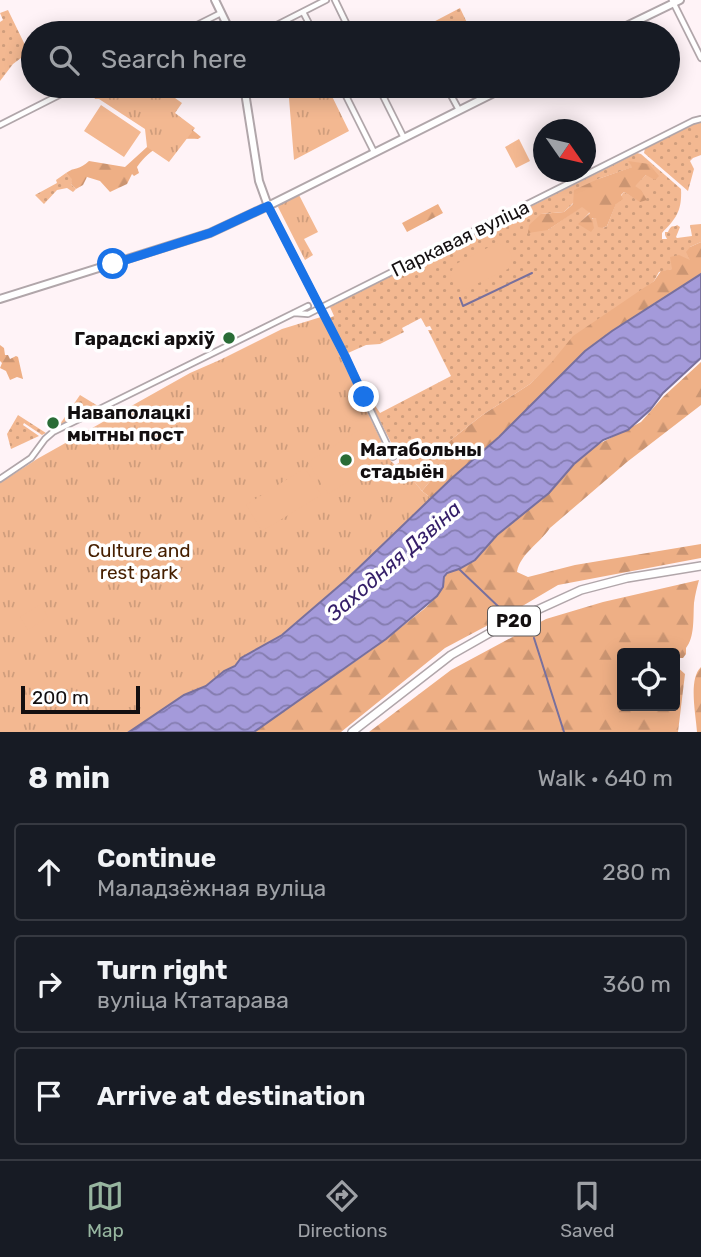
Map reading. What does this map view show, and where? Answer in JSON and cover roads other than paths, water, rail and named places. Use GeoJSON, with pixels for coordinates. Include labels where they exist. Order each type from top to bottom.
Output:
{"type":"FeatureCollection","features":[{"type":"Feature","properties":{"kind":"main road"},"geometry":{"type":"LineString","coordinates":[[215,0],[225,21]]}},
{"type":"Feature","properties":{"kind":"main road"},"geometry":{"type":"LineString","coordinates":[[636,21],[675,1]]}},
{"type":"Feature","properties":{"kind":"main road"},"geometry":{"type":"LineString","coordinates":[[246,98],[259,181],[268,206]]}},
{"type":"Feature","properties":{"kind":"main road"},"geometry":{"type":"LineString","coordinates":[[0,299],[210,233],[484,98]]}},
{"type":"Feature","properties":{"kind":"main road","name":"Р20"},"geometry":{"type":"LineString","coordinates":[[352,732],[451,655],[502,626],[582,590],[627,578],[701,565]]}},
{"type":"Feature","properties":{"kind":"street"},"geometry":{"type":"LineString","coordinates":[[285,21],[326,0]]}},
{"type":"Feature","properties":{"kind":"street"},"geometry":{"type":"LineString","coordinates":[[335,0],[345,21]]}},
{"type":"Feature","properties":{"kind":"street"},"geometry":{"type":"LineString","coordinates":[[675,1],[701,58]]}},
{"type":"Feature","properties":{"kind":"street"},"geometry":{"type":"LineString","coordinates":[[303,12],[308,21]]}},
{"type":"Feature","properties":{"kind":"street"},"geometry":{"type":"LineString","coordinates":[[205,21],[221,13]]}},
{"type":"Feature","properties":{"kind":"street"},"geometry":{"type":"LineString","coordinates":[[0,125],[53,98]]}},
{"type":"Feature","properties":{"kind":"street"},"geometry":{"type":"LineString","coordinates":[[347,98],[374,152]]}},
{"type":"Feature","properties":{"kind":"street"},"geometry":{"type":"LineString","coordinates":[[384,98],[404,138]]}},
{"type":"Feature","properties":{"kind":"street"},"geometry":{"type":"LineString","coordinates":[[452,98],[459,110]]}},
{"type":"Feature","properties":{"kind":"street","name":"Паркавая вуліца"},"geometry":{"type":"LineString","coordinates":[[294,313],[308,314],[701,119]]}},
{"type":"Feature","properties":{"kind":"street"},"geometry":{"type":"LineString","coordinates":[[268,206],[393,457]]}},
{"type":"Feature","properties":{"kind":"street","name":"Паркавая вуліца"},"geometry":{"type":"LineString","coordinates":[[0,479],[31,458],[53,432],[309,306]]}},
{"type":"Feature","properties":{"kind":"water","name":"Заходняя Дзвіна"},"geometry":{"type":"Polygon","coordinates":[[[701,274],[701,358],[628,430],[603,440],[574,464],[549,493],[497,535],[475,560],[447,573],[437,596],[386,639],[254,732],[129,732],[184,695],[206,686],[224,671],[235,666],[241,658],[282,635],[346,580],[452,478],[499,437],[585,351],[701,274]]]}},
{"type":"Feature","properties":{"kind":"waterway"},"geometry":{"type":"LineString","coordinates":[[460,298],[463,306],[532,273]]}},
{"type":"Feature","properties":{"kind":"waterway"},"geometry":{"type":"LineString","coordinates":[[459,569],[503,611]]}},
{"type":"Feature","properties":{"kind":"waterway"},"geometry":{"type":"LineString","coordinates":[[534,638],[564,732]]}},
{"type":"Feature","properties":{"kind":"place","name":"Гарадскі архіў"},"geometry":{"type":"Point","coordinates":[229,338]}},
{"type":"Feature","properties":{"kind":"place","name":"Наваполацкі мытны пост"},"geometry":{"type":"Point","coordinates":[53,423]}},
{"type":"Feature","properties":{"kind":"place","name":"Матабольны стадыён"},"geometry":{"type":"Point","coordinates":[346,460]}},
{"type":"Feature","properties":{"kind":"park label","name":"Culture and rest park"},"geometry":{"type":"Point","coordinates":[139,561]}}]}
